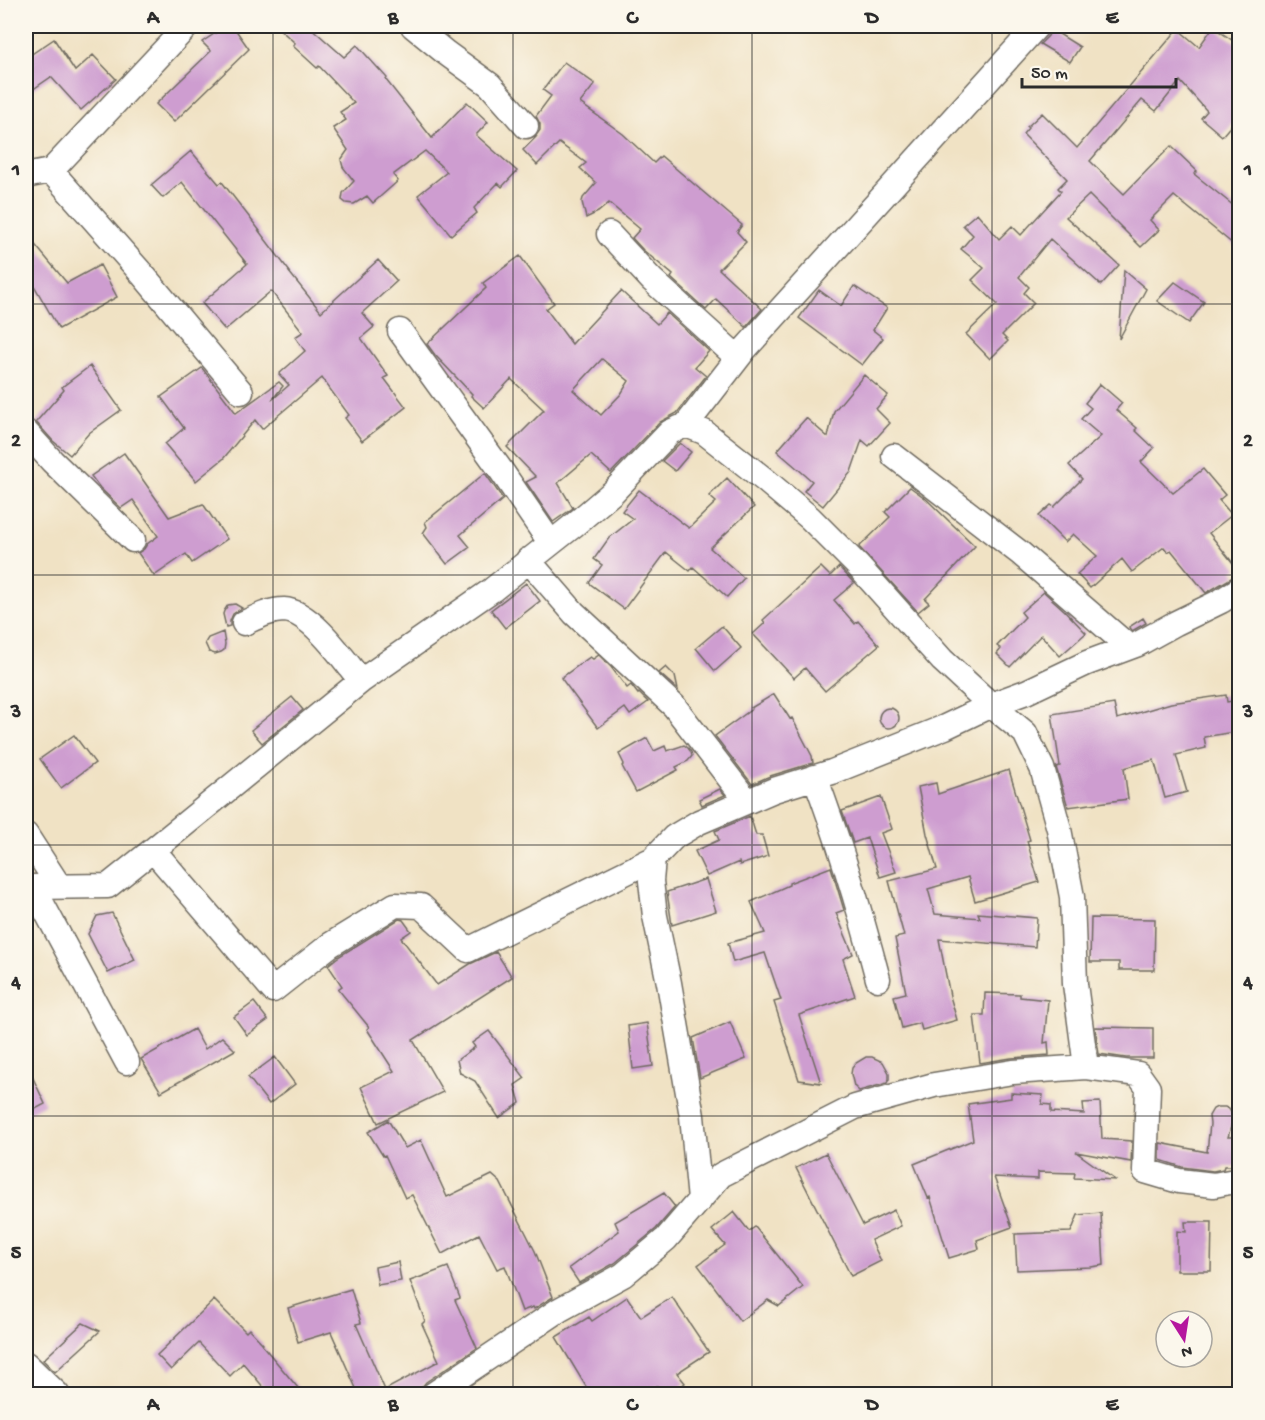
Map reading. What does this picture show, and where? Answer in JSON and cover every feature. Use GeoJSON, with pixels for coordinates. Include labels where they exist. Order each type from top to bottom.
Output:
{"type":"FeatureCollection","features":[{"type":"Feature","properties":{"kind":"street"},"geometry":{"type":"LineString","coordinates":[[413,26],[490,85],[526,126]]}},
{"type":"Feature","properties":{"kind":"street"},"geometry":{"type":"LineString","coordinates":[[127,1062],[29,888],[108,886],[361,681],[492,590],[613,492],[670,432],[686,425],[738,358],[1037,26]]}},
{"type":"Feature","properties":{"kind":"street"},"geometry":{"type":"LineString","coordinates":[[26,177],[51,171],[174,30]]}},
{"type":"Feature","properties":{"kind":"street"},"geometry":{"type":"LineString","coordinates":[[51,171],[143,275],[241,392]]}},
{"type":"Feature","properties":{"kind":"street"},"geometry":{"type":"LineString","coordinates":[[609,234],[652,280],[738,358]]}},
{"type":"Feature","properties":{"kind":"street"},"geometry":{"type":"LineString","coordinates":[[400,331],[501,469],[550,543]]}},
{"type":"Feature","properties":{"kind":"street"},"geometry":{"type":"LineString","coordinates":[[686,425],[704,432],[810,518],[858,566],[942,660],[990,705],[1025,733],[1042,768],[1059,829],[1072,897],[1075,984],[1086,1067]]}},
{"type":"Feature","properties":{"kind":"street"},"geometry":{"type":"LineString","coordinates":[[26,432],[52,461],[133,540]]}},
{"type":"Feature","properties":{"kind":"street"},"geometry":{"type":"LineString","coordinates":[[894,456],[1020,553],[1129,647]]}},
{"type":"Feature","properties":{"kind":"street"},"geometry":{"type":"LineString","coordinates":[[528,560],[574,613],[674,706],[747,801]]}},
{"type":"Feature","properties":{"kind":"street"},"geometry":{"type":"LineString","coordinates":[[153,850],[273,990],[330,945],[395,905],[421,906],[468,951],[653,859],[674,837],[699,822],[774,790],[832,772],[945,727],[1087,663],[1138,644],[1176,622],[1221,601],[1239,589]]}},
{"type":"Feature","properties":{"kind":"street"},"geometry":{"type":"LineString","coordinates":[[244,622],[268,612],[286,610],[306,619],[329,640],[361,681]]}},
{"type":"Feature","properties":{"kind":"street"},"geometry":{"type":"LineString","coordinates":[[814,777],[831,818],[878,979]]}},
{"type":"Feature","properties":{"kind":"street"},"geometry":{"type":"LineString","coordinates":[[26,835],[59,886]]}},
{"type":"Feature","properties":{"kind":"street"},"geometry":{"type":"LineString","coordinates":[[653,859],[651,881],[655,915],[692,1116],[699,1200]]}},
{"type":"Feature","properties":{"kind":"street"},"geometry":{"type":"LineString","coordinates":[[434,1395],[560,1310],[623,1275],[666,1239],[722,1175],[855,1107],[934,1084],[1013,1072],[1086,1067],[1138,1074],[1148,1088],[1145,1171],[1179,1182],[1214,1185],[1239,1180]]}},
{"type":"Feature","properties":{"kind":"street"},"geometry":{"type":"LineString","coordinates":[[26,1364],[57,1395]]}},
{"type":"Feature","properties":{"kind":"building"},"geometry":{"type":"Polygon","coordinates":[[[226,26],[233,26],[249,49],[174,122],[156,104],[211,51],[202,42],[226,26]]]}},
{"type":"Feature","properties":{"kind":"building"},"geometry":{"type":"Polygon","coordinates":[[[276,26],[309,26],[344,57],[357,45],[387,78],[386,80],[432,138],[467,102],[488,122],[476,135],[517,171],[502,187],[498,183],[474,208],[477,213],[451,235],[418,195],[447,172],[425,151],[393,175],[398,181],[373,203],[367,196],[354,204],[346,203],[342,200],[343,193],[354,181],[343,167],[341,160],[348,150],[333,128],[346,120],[340,112],[354,103],[319,66],[317,68],[293,46],[295,43],[276,26]]]}},
{"type":"Feature","properties":{"kind":"building"},"geometry":{"type":"Polygon","coordinates":[[[1213,27],[1239,45],[1239,116],[1222,136],[1201,118],[1207,111],[1180,81],[1156,111],[1142,100],[1090,161],[1124,194],[1171,146],[1197,171],[1194,174],[1239,210],[1239,249],[1174,196],[1150,220],[1159,230],[1141,247],[1089,195],[1066,217],[1119,265],[1101,285],[1050,239],[1019,277],[1029,287],[1024,293],[1034,303],[1002,335],[1008,341],[990,359],[966,334],[997,304],[972,280],[984,268],[961,249],[973,235],[963,225],[977,213],[999,239],[1012,226],[1021,235],[1061,191],[1058,188],[1067,179],[1023,134],[1027,127],[1042,113],[1077,148],[1178,29],[1199,47],[1213,27]]]}},
{"type":"Feature","properties":{"kind":"building"},"geometry":{"type":"Polygon","coordinates":[[[1051,29],[1080,47],[1070,62],[1040,44],[1051,29]]]}},
{"type":"Feature","properties":{"kind":"building"},"geometry":{"type":"Polygon","coordinates":[[[54,39],[75,71],[93,55],[116,79],[81,110],[51,77],[26,94],[26,58],[54,39]]]}},
{"type":"Feature","properties":{"kind":"building"},"geometry":{"type":"Polygon","coordinates":[[[564,62],[595,84],[580,103],[623,134],[654,163],[661,156],[742,225],[737,232],[746,242],[719,269],[762,309],[746,327],[716,299],[706,310],[671,278],[673,275],[632,238],[640,229],[609,203],[586,218],[583,198],[596,183],[580,168],[586,163],[559,143],[537,165],[523,150],[540,130],[536,116],[551,96],[543,90],[564,62]]]}},
{"type":"Feature","properties":{"kind":"building"},"geometry":{"type":"Polygon","coordinates":[[[191,151],[219,184],[222,182],[321,312],[378,260],[397,281],[362,313],[374,327],[361,338],[388,376],[384,378],[406,407],[362,441],[345,418],[349,415],[322,378],[262,429],[255,420],[223,459],[196,481],[165,444],[184,428],[161,397],[202,368],[236,413],[279,382],[283,386],[272,400],[289,385],[279,374],[305,351],[295,337],[303,332],[271,291],[225,330],[202,303],[247,264],[182,182],[163,198],[151,185],[191,151]]]}},
{"type":"Feature","properties":{"kind":"building"},"geometry":{"type":"Polygon","coordinates":[[[26,234],[67,283],[100,265],[117,297],[59,329],[32,282],[26,288],[26,234]]]}},
{"type":"Feature","properties":{"kind":"building"},"geometry":{"type":"Polygon","coordinates":[[[520,256],[554,303],[546,309],[572,344],[621,291],[657,324],[667,313],[709,351],[695,367],[706,376],[677,413],[660,422],[611,473],[591,455],[558,483],[573,508],[553,522],[526,482],[536,477],[507,447],[544,410],[511,379],[484,408],[427,344],[486,288],[483,283],[520,256]],[[602,359],[573,390],[601,415],[621,394],[629,381],[602,359]]]}},
{"type":"Feature","properties":{"kind":"building"},"geometry":{"type":"Polygon","coordinates":[[[1124,270],[1146,289],[1119,339],[1124,270]]]}},
{"type":"Feature","properties":{"kind":"building"},"geometry":{"type":"Polygon","coordinates":[[[1175,282],[1204,302],[1189,323],[1157,301],[1175,282]]]}},
{"type":"Feature","properties":{"kind":"building"},"geometry":{"type":"Polygon","coordinates":[[[854,286],[887,308],[873,330],[883,338],[862,365],[799,318],[819,290],[841,306],[854,286]]]}},
{"type":"Feature","properties":{"kind":"building"},"geometry":{"type":"Polygon","coordinates":[[[90,366],[121,410],[89,433],[70,455],[36,422],[64,390],[62,387],[90,366]]]}},
{"type":"Feature","properties":{"kind":"building"},"geometry":{"type":"Polygon","coordinates":[[[864,375],[888,395],[876,409],[890,423],[869,446],[862,440],[851,472],[823,506],[804,491],[812,481],[777,451],[806,418],[828,437],[834,411],[864,375]]]}},
{"type":"Feature","properties":{"kind":"building"},"geometry":{"type":"Polygon","coordinates":[[[1100,384],[1122,403],[1116,410],[1137,428],[1135,430],[1154,448],[1141,462],[1173,493],[1203,469],[1225,495],[1219,500],[1232,515],[1209,533],[1237,568],[1233,571],[1236,575],[1206,593],[1171,550],[1168,552],[1164,547],[1132,572],[1122,559],[1090,588],[1077,574],[1097,556],[1073,534],[1065,542],[1039,516],[1051,505],[1054,507],[1082,479],[1069,465],[1101,436],[1081,419],[1091,408],[1085,403],[1100,384]]]}},
{"type":"Feature","properties":{"kind":"building"},"geometry":{"type":"Polygon","coordinates":[[[680,443],[691,452],[675,471],[662,461],[680,443]]]}},
{"type":"Feature","properties":{"kind":"building"},"geometry":{"type":"Polygon","coordinates":[[[124,453],[169,517],[203,504],[227,539],[192,563],[186,554],[154,576],[138,553],[158,536],[133,500],[121,508],[91,476],[124,453]]]}},
{"type":"Feature","properties":{"kind":"building"},"geometry":{"type":"Polygon","coordinates":[[[485,473],[503,499],[460,535],[470,547],[447,564],[423,533],[427,527],[425,522],[485,473]]]}},
{"type":"Feature","properties":{"kind":"building"},"geometry":{"type":"Polygon","coordinates":[[[727,478],[754,507],[710,548],[744,578],[727,597],[693,567],[690,571],[666,552],[624,609],[589,583],[602,565],[594,559],[609,538],[633,519],[622,511],[639,490],[689,528],[716,502],[709,496],[727,478]]]}},
{"type":"Feature","properties":{"kind":"building"},"geometry":{"type":"Polygon","coordinates":[[[910,487],[925,498],[975,546],[925,599],[929,603],[918,612],[859,547],[890,517],[885,512],[910,487]]]}},
{"type":"Feature","properties":{"kind":"building"},"geometry":{"type":"Polygon","coordinates":[[[821,567],[830,576],[839,567],[854,583],[834,600],[855,624],[858,621],[879,645],[825,691],[805,668],[794,678],[753,634],[765,623],[763,620],[821,567]]]}},
{"type":"Feature","properties":{"kind":"building"},"geometry":{"type":"Polygon","coordinates":[[[526,583],[540,601],[505,628],[491,610],[526,583]]]}},
{"type":"Feature","properties":{"kind":"building"},"geometry":{"type":"Polygon","coordinates":[[[1044,592],[1086,633],[1060,656],[1041,635],[1010,667],[997,654],[1001,649],[997,646],[1025,617],[1021,612],[1044,592]]]}},
{"type":"Feature","properties":{"kind":"building"},"geometry":{"type":"Polygon","coordinates":[[[235,604],[242,608],[233,614],[230,626],[226,627],[224,611],[228,605],[235,604]]]}},
{"type":"Feature","properties":{"kind":"building"},"geometry":{"type":"Polygon","coordinates":[[[1143,618],[1146,623],[1132,631],[1129,627],[1143,618]]]}},
{"type":"Feature","properties":{"kind":"building"},"geometry":{"type":"Polygon","coordinates":[[[722,626],[741,648],[715,671],[696,648],[722,626]]]}},
{"type":"Feature","properties":{"kind":"building"},"geometry":{"type":"Polygon","coordinates":[[[223,632],[224,650],[215,654],[209,652],[205,643],[208,638],[223,632]]]}},
{"type":"Feature","properties":{"kind":"building"},"geometry":{"type":"Polygon","coordinates":[[[599,655],[627,688],[631,685],[648,702],[630,715],[625,708],[598,728],[561,678],[590,657],[593,659],[599,655]]]}},
{"type":"Feature","properties":{"kind":"building"},"geometry":{"type":"Polygon","coordinates":[[[666,667],[675,676],[678,690],[659,673],[666,667]]]}},
{"type":"Feature","properties":{"kind":"building"},"geometry":{"type":"Polygon","coordinates":[[[774,694],[790,719],[792,718],[812,756],[813,763],[752,784],[715,736],[751,708],[774,694]]]}},
{"type":"Feature","properties":{"kind":"building"},"geometry":{"type":"Polygon","coordinates":[[[1226,695],[1227,702],[1239,700],[1239,731],[1204,737],[1206,748],[1176,755],[1187,792],[1165,798],[1154,760],[1124,768],[1128,799],[1068,807],[1056,767],[1060,766],[1052,714],[1114,704],[1117,719],[1171,703],[1226,695]]]}},
{"type":"Feature","properties":{"kind":"building"},"geometry":{"type":"Polygon","coordinates":[[[292,697],[303,710],[262,743],[251,730],[292,697]]]}},
{"type":"Feature","properties":{"kind":"building"},"geometry":{"type":"Polygon","coordinates":[[[885,708],[893,708],[899,714],[899,722],[893,728],[885,728],[879,722],[879,714],[885,708]]]}},
{"type":"Feature","properties":{"kind":"building"},"geometry":{"type":"Polygon","coordinates":[[[74,735],[95,763],[61,788],[40,759],[74,735]]]}},
{"type":"Feature","properties":{"kind":"building"},"geometry":{"type":"Polygon","coordinates":[[[647,738],[654,751],[665,746],[667,751],[684,745],[692,756],[688,761],[676,767],[678,770],[636,792],[622,766],[624,764],[619,754],[647,738]]]}},
{"type":"Feature","properties":{"kind":"building"},"geometry":{"type":"Polygon","coordinates":[[[1009,770],[1030,840],[1027,841],[1039,882],[975,901],[968,877],[928,889],[935,914],[980,918],[978,913],[1037,918],[1035,947],[939,939],[957,1020],[922,1030],[920,1023],[902,1028],[894,996],[906,993],[895,938],[904,936],[889,881],[937,869],[927,834],[918,787],[936,783],[938,794],[1009,770]]]}},
{"type":"Feature","properties":{"kind":"building"},"geometry":{"type":"Polygon","coordinates":[[[720,789],[725,795],[702,805],[699,799],[720,789]]]}},
{"type":"Feature","properties":{"kind":"building"},"geometry":{"type":"Polygon","coordinates":[[[881,797],[892,829],[881,833],[896,872],[880,877],[867,838],[853,843],[842,811],[881,797]]]}},
{"type":"Feature","properties":{"kind":"building"},"geometry":{"type":"Polygon","coordinates":[[[750,816],[756,835],[762,835],[768,856],[740,865],[739,862],[707,876],[695,851],[719,840],[715,831],[750,816]]]}},
{"type":"Feature","properties":{"kind":"building"},"geometry":{"type":"Polygon","coordinates":[[[831,867],[844,910],[836,913],[853,954],[843,959],[855,996],[799,1015],[821,1083],[799,1080],[774,1002],[781,1000],[765,953],[733,962],[728,943],[765,933],[751,902],[789,883],[831,867]]]}},
{"type":"Feature","properties":{"kind":"building"},"geometry":{"type":"Polygon","coordinates":[[[706,879],[716,911],[672,925],[667,892],[706,879]]]}},
{"type":"Feature","properties":{"kind":"building"},"geometry":{"type":"Polygon","coordinates":[[[112,913],[135,960],[108,973],[88,934],[97,916],[112,913]]]}},
{"type":"Feature","properties":{"kind":"building"},"geometry":{"type":"Polygon","coordinates":[[[1091,918],[1155,919],[1154,970],[1119,970],[1119,962],[1090,962],[1091,918]]]}},
{"type":"Feature","properties":{"kind":"building"},"geometry":{"type":"Polygon","coordinates":[[[399,919],[403,920],[411,931],[401,938],[437,985],[470,964],[496,952],[512,977],[413,1040],[443,1092],[378,1123],[361,1087],[394,1071],[367,1029],[369,1027],[338,989],[342,986],[328,965],[399,919]]]}},
{"type":"Feature","properties":{"kind":"building"},"geometry":{"type":"Polygon","coordinates":[[[985,993],[1020,994],[1020,997],[1048,1000],[1044,1043],[1048,1042],[1049,1055],[980,1063],[974,1015],[984,1015],[985,993]]]}},
{"type":"Feature","properties":{"kind":"building"},"geometry":{"type":"Polygon","coordinates":[[[254,1002],[268,1020],[247,1035],[234,1017],[254,1002]]]}},
{"type":"Feature","properties":{"kind":"building"},"geometry":{"type":"Polygon","coordinates":[[[730,1022],[746,1059],[700,1078],[693,1038],[730,1022]]]}},
{"type":"Feature","properties":{"kind":"building"},"geometry":{"type":"Polygon","coordinates":[[[647,1023],[653,1066],[633,1069],[628,1026],[647,1023]]]}},
{"type":"Feature","properties":{"kind":"building"},"geometry":{"type":"Polygon","coordinates":[[[1095,1027],[1153,1028],[1153,1058],[1126,1058],[1099,1054],[1095,1027]]]}},
{"type":"Feature","properties":{"kind":"building"},"geometry":{"type":"Polygon","coordinates":[[[194,1029],[205,1049],[222,1037],[235,1050],[161,1092],[141,1059],[194,1029]]]}},
{"type":"Feature","properties":{"kind":"building"},"geometry":{"type":"Polygon","coordinates":[[[489,1031],[525,1078],[515,1085],[520,1103],[499,1118],[475,1081],[460,1073],[457,1060],[475,1047],[472,1043],[489,1031]]]}},
{"type":"Feature","properties":{"kind":"building"},"geometry":{"type":"Polygon","coordinates":[[[275,1057],[295,1084],[269,1104],[248,1077],[275,1057]]]}},
{"type":"Feature","properties":{"kind":"building"},"geometry":{"type":"Polygon","coordinates":[[[866,1057],[883,1062],[889,1073],[889,1079],[887,1083],[859,1091],[854,1086],[852,1068],[866,1057]]]}},
{"type":"Feature","properties":{"kind":"building"},"geometry":{"type":"Polygon","coordinates":[[[26,1063],[45,1104],[26,1114],[26,1063]]]}},
{"type":"Feature","properties":{"kind":"building"},"geometry":{"type":"Polygon","coordinates":[[[1011,1093],[1043,1095],[1042,1104],[1051,1105],[1051,1112],[1084,1114],[1083,1103],[1100,1102],[1102,1139],[1132,1141],[1131,1162],[1076,1152],[1115,1180],[1074,1178],[1075,1173],[1038,1172],[1038,1179],[994,1177],[1012,1227],[977,1240],[979,1249],[949,1258],[930,1197],[928,1198],[914,1164],[973,1140],[968,1104],[1011,1098],[1011,1093]]]}},
{"type":"Feature","properties":{"kind":"building"},"geometry":{"type":"Polygon","coordinates":[[[1217,1107],[1229,1109],[1233,1116],[1228,1137],[1239,1137],[1239,1166],[1224,1166],[1223,1169],[1213,1171],[1182,1167],[1160,1160],[1160,1143],[1207,1152],[1209,1116],[1217,1107]]]}},
{"type":"Feature","properties":{"kind":"building"},"geometry":{"type":"Polygon","coordinates":[[[388,1120],[405,1148],[421,1140],[447,1197],[492,1175],[500,1182],[535,1251],[553,1297],[534,1309],[533,1307],[522,1311],[505,1266],[497,1269],[479,1234],[442,1254],[412,1195],[405,1198],[385,1155],[383,1156],[368,1132],[388,1120]]]}},
{"type":"Feature","properties":{"kind":"building"},"geometry":{"type":"Polygon","coordinates":[[[826,1153],[863,1225],[894,1210],[901,1226],[871,1240],[881,1261],[851,1276],[796,1168],[826,1153]]]}},
{"type":"Feature","properties":{"kind":"building"},"geometry":{"type":"Polygon","coordinates":[[[664,1193],[675,1207],[656,1229],[615,1263],[579,1283],[569,1268],[619,1231],[615,1222],[664,1193]]]}},
{"type":"Feature","properties":{"kind":"building"},"geometry":{"type":"Polygon","coordinates":[[[734,1212],[749,1231],[755,1227],[803,1287],[779,1306],[768,1300],[740,1321],[698,1265],[725,1245],[712,1230],[734,1212]]]}},
{"type":"Feature","properties":{"kind":"building"},"geometry":{"type":"Polygon","coordinates":[[[1101,1213],[1104,1265],[1017,1270],[1015,1234],[1071,1232],[1078,1215],[1101,1213]]]}},
{"type":"Feature","properties":{"kind":"building"},"geometry":{"type":"Polygon","coordinates":[[[1185,1222],[1212,1222],[1211,1271],[1177,1271],[1177,1231],[1186,1232],[1185,1222]]]}},
{"type":"Feature","properties":{"kind":"building"},"geometry":{"type":"Polygon","coordinates":[[[398,1262],[401,1281],[378,1285],[375,1267],[398,1262]]]}},
{"type":"Feature","properties":{"kind":"building"},"geometry":{"type":"Polygon","coordinates":[[[448,1267],[460,1298],[455,1300],[477,1348],[426,1382],[416,1395],[359,1395],[331,1332],[298,1342],[288,1308],[351,1289],[361,1323],[356,1324],[385,1390],[439,1361],[422,1324],[425,1321],[410,1281],[448,1267]]]}},
{"type":"Feature","properties":{"kind":"building"},"geometry":{"type":"Polygon","coordinates":[[[627,1297],[641,1317],[672,1297],[709,1352],[677,1373],[685,1383],[671,1395],[664,1395],[657,1386],[644,1395],[591,1395],[556,1337],[589,1317],[592,1321],[627,1297]]]}},
{"type":"Feature","properties":{"kind":"building"},"geometry":{"type":"Polygon","coordinates":[[[214,1300],[246,1332],[249,1329],[304,1395],[270,1395],[243,1363],[230,1376],[199,1343],[171,1370],[157,1355],[214,1300]]]}},
{"type":"Feature","properties":{"kind":"building"},"geometry":{"type":"Polygon","coordinates":[[[83,1323],[100,1331],[55,1372],[43,1360],[83,1323]]]}}]}
